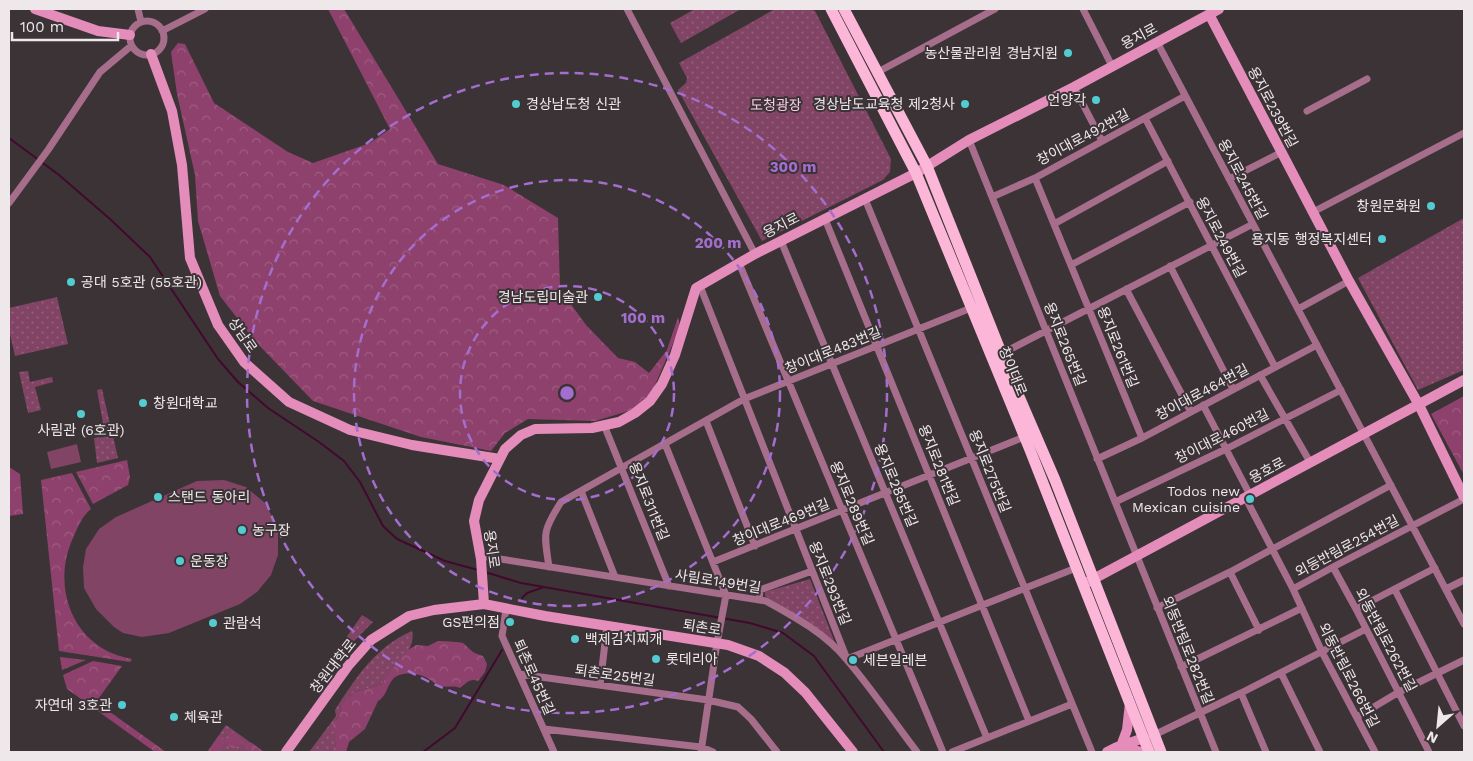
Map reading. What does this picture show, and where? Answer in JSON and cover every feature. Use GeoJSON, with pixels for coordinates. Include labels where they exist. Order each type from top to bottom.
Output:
{"type":"FeatureCollection","features":[{"type":"Feature","properties":{"kind":"main road","name":"창이대로"},"geometry":{"type":"LineString","coordinates":[[831,9],[927,166],[997,356],[1024,437],[1076,568],[1088,582],[1149,736],[1149,752]]}},
{"type":"Feature","properties":{"kind":"main road","name":"창이대로"},"geometry":{"type":"LineString","coordinates":[[844,9],[916,173],[971,308],[997,356],[1055,480],[1130,703],[1149,736],[1161,752]]}},
{"type":"Feature","properties":{"kind":"street"},"geometry":{"type":"LineString","coordinates":[[9,203],[48,150],[100,72],[131,40],[135,26],[142,22],[157,24],[162,31],[164,40],[159,50],[144,55],[139,53],[131,40],[98,31],[35,9]]}},
{"type":"Feature","properties":{"kind":"street"},"geometry":{"type":"LineString","coordinates":[[138,9],[142,22]]}},
{"type":"Feature","properties":{"kind":"street"},"geometry":{"type":"LineString","coordinates":[[162,31],[205,9]]}},
{"type":"Feature","properties":{"kind":"street"},"geometry":{"type":"LineString","coordinates":[[627,9],[755,254]]}},
{"type":"Feature","properties":{"kind":"street"},"geometry":{"type":"LineString","coordinates":[[872,76],[995,9]]}},
{"type":"Feature","properties":{"kind":"street"},"geometry":{"type":"LineString","coordinates":[[1083,9],[1112,66]]}},
{"type":"Feature","properties":{"kind":"street","name":"용지로"},"geometry":{"type":"LineString","coordinates":[[484,604],[481,558],[474,521],[479,500],[505,449],[521,435],[535,429],[592,428],[619,422],[635,413],[650,401],[662,384],[675,355],[696,288],[755,254],[916,173],[969,140],[1074,87],[1219,9]]}},
{"type":"Feature","properties":{"kind":"street","name":"용지로239번길"},"geometry":{"type":"LineString","coordinates":[[1209,14],[1350,281],[1419,405],[1464,498]]}},
{"type":"Feature","properties":{"kind":"street","name":"용지로245번길"},"geometry":{"type":"LineString","coordinates":[[1157,42],[1364,433]]}},
{"type":"Feature","properties":{"kind":"street","name":"상남로"},"geometry":{"type":"LineString","coordinates":[[151,54],[172,111],[182,165],[190,258],[218,325],[244,362],[289,402],[350,430],[412,445],[500,459]]}},
{"type":"Feature","properties":{"kind":"street"},"geometry":{"type":"LineString","coordinates":[[1307,111],[1367,80]]}},
{"type":"Feature","properties":{"kind":"street"},"geometry":{"type":"LineString","coordinates":[[1074,87],[1102,141]]}},
{"type":"Feature","properties":{"kind":"street","name":"창이대로492번길"},"geometry":{"type":"LineString","coordinates":[[992,197],[1035,178],[1186,96]]}},
{"type":"Feature","properties":{"kind":"street","name":"용지로249번길"},"geometry":{"type":"LineString","coordinates":[[1145,118],[1275,367]]}},
{"type":"Feature","properties":{"kind":"street"},"geometry":{"type":"LineString","coordinates":[[1313,212],[1464,133]]}},
{"type":"Feature","properties":{"kind":"street","name":"용지로265번길"},"geometry":{"type":"LineString","coordinates":[[969,140],[1136,556]]}},
{"type":"Feature","properties":{"kind":"street"},"geometry":{"type":"LineString","coordinates":[[1229,179],[1282,152]]}},
{"type":"Feature","properties":{"kind":"street"},"geometry":{"type":"LineString","coordinates":[[1054,224],[1168,161]]}},
{"type":"Feature","properties":{"kind":"street","name":"용지로261번길"},"geometry":{"type":"LineString","coordinates":[[1035,178],[1142,438]]}},
{"type":"Feature","properties":{"kind":"street","name":"용지로275번길"},"geometry":{"type":"LineString","coordinates":[[865,199],[1092,752]]}},
{"type":"Feature","properties":{"kind":"street"},"geometry":{"type":"LineString","coordinates":[[1071,265],[1190,202]]}},
{"type":"Feature","properties":{"kind":"street","name":"용지로281번길"},"geometry":{"type":"LineString","coordinates":[[825,219],[1029,721]]}},
{"type":"Feature","properties":{"kind":"street"},"geometry":{"type":"LineString","coordinates":[[997,356],[1253,224]]}},
{"type":"Feature","properties":{"kind":"street","name":"용지로285번길"},"geometry":{"type":"LineString","coordinates":[[781,241],[987,738]]}},
{"type":"Feature","properties":{"kind":"street","name":"용지로289번길"},"geometry":{"type":"LineString","coordinates":[[739,263],[943,752]]}},
{"type":"Feature","properties":{"kind":"street"},"geometry":{"type":"LineString","coordinates":[[1170,266],[1233,390]]}},
{"type":"Feature","properties":{"kind":"street"},"geometry":{"type":"LineString","coordinates":[[1298,309],[1350,281]]}},
{"type":"Feature","properties":{"kind":"street","name":"용지로293번길"},"geometry":{"type":"LineString","coordinates":[[700,286],[847,659]]}},
{"type":"Feature","properties":{"kind":"street"},"geometry":{"type":"LineString","coordinates":[[1126,289],[1191,412]]}},
{"type":"Feature","properties":{"kind":"street","name":"창이대로483번길"},"geometry":{"type":"LineString","coordinates":[[549,567],[544,537],[547,524],[561,502],[744,399],[971,308]]}},
{"type":"Feature","properties":{"kind":"street","name":"창이대로464번길"},"geometry":{"type":"LineString","coordinates":[[1097,459],[1142,438],[1317,345]]}},
{"type":"Feature","properties":{"kind":"street"},"geometry":{"type":"LineString","coordinates":[[1260,375],[1310,462]]}},
{"type":"Feature","properties":{"kind":"street","name":"용호로"},"geometry":{"type":"LineString","coordinates":[[1088,582],[1464,380]]}},
{"type":"Feature","properties":{"kind":"street","name":"창이대로460번길"},"geometry":{"type":"LineString","coordinates":[[1115,502],[1226,449],[1340,390]]}},
{"type":"Feature","properties":{"kind":"street","name":"외동반림로266번길"},"geometry":{"type":"LineString","coordinates":[[1203,405],[1226,449],[1272,550],[1293,589],[1322,652],[1375,752]]}},
{"type":"Feature","properties":{"kind":"street"},"geometry":{"type":"LineString","coordinates":[[706,421],[755,546]]}},
{"type":"Feature","properties":{"kind":"street","name":"용지로311번길"},"geometry":{"type":"LineString","coordinates":[[604,425],[670,586]]}},
{"type":"Feature","properties":{"kind":"street","name":"외동반림로254번길"},"geometry":{"type":"LineString","coordinates":[[1364,433],[1464,624]]}},
{"type":"Feature","properties":{"kind":"street","name":"창이대로469번길"},"geometry":{"type":"LineString","coordinates":[[713,562],[1024,437]]}},
{"type":"Feature","properties":{"kind":"street"},"geometry":{"type":"LineString","coordinates":[[664,444],[726,597],[701,750]]}},
{"type":"Feature","properties":{"kind":"street"},"geometry":{"type":"LineString","coordinates":[[1157,608],[1272,550],[1391,485]]}},
{"type":"Feature","properties":{"kind":"street"},"geometry":{"type":"LineString","coordinates":[[581,491],[615,577]]}},
{"type":"Feature","properties":{"kind":"street"},"geometry":{"type":"LineString","coordinates":[[1412,526],[1464,498]]}},
{"type":"Feature","properties":{"kind":"street","name":"외동반림로254번길"},"geometry":{"type":"LineString","coordinates":[[1293,589],[1412,526]]}},
{"type":"Feature","properties":{"kind":"street","name":"외동반림로282번길"},"geometry":{"type":"LineString","coordinates":[[1136,556],[1216,752]]}},
{"type":"Feature","properties":{"kind":"street","name":"사림로149번길"},"geometry":{"type":"LineString","coordinates":[[481,558],[615,577],[726,597],[766,601],[797,618],[823,637],[847,659],[917,752]]}},
{"type":"Feature","properties":{"kind":"street","name":"외동반림로262번길"},"geometry":{"type":"LineString","coordinates":[[1333,567],[1430,752]]}},
{"type":"Feature","properties":{"kind":"street"},"geometry":{"type":"LineString","coordinates":[[847,659],[1076,568]]}},
{"type":"Feature","properties":{"kind":"street"},"geometry":{"type":"LineString","coordinates":[[1356,609],[1435,568]]}},
{"type":"Feature","properties":{"kind":"street"},"geometry":{"type":"LineString","coordinates":[[759,600],[760,590],[812,571]]}},
{"type":"Feature","properties":{"kind":"street"},"geometry":{"type":"LineString","coordinates":[[1230,572],[1259,630]]}},
{"type":"Feature","properties":{"kind":"street"},"geometry":{"type":"LineString","coordinates":[[1446,589],[1464,580]]}},
{"type":"Feature","properties":{"kind":"street"},"geometry":{"type":"LineString","coordinates":[[1394,590],[1464,726]]}},
{"type":"Feature","properties":{"kind":"street","name":"창원대학로"},"geometry":{"type":"LineString","coordinates":[[286,752],[348,666],[371,640],[409,616],[434,610],[484,604],[506,609]]}},
{"type":"Feature","properties":{"kind":"street"},"geometry":{"type":"LineString","coordinates":[[1181,667],[1302,608]]}},
{"type":"Feature","properties":{"kind":"street","name":"퇴촌로"},"geometry":{"type":"LineString","coordinates":[[506,609],[607,626],[718,640],[759,656],[785,673],[805,692],[853,752]]}},
{"type":"Feature","properties":{"kind":"street","name":"퇴촌로45번길"},"geometry":{"type":"LineString","coordinates":[[506,609],[502,636],[554,752]]}},
{"type":"Feature","properties":{"kind":"street"},"geometry":{"type":"LineString","coordinates":[[600,685],[607,626]]}},
{"type":"Feature","properties":{"kind":"street"},"geometry":{"type":"LineString","coordinates":[[1107,752],[1200,714],[1366,629]]}},
{"type":"Feature","properties":{"kind":"street"},"geometry":{"type":"LineString","coordinates":[[1357,716],[1399,692],[1464,660]]}},
{"type":"Feature","properties":{"kind":"street"},"geometry":{"type":"LineString","coordinates":[[1281,673],[1320,752]]}},
{"type":"Feature","properties":{"kind":"street","name":"퇴촌로25번길"},"geometry":{"type":"LineString","coordinates":[[519,674],[708,700],[738,707],[751,719],[777,752]]}},
{"type":"Feature","properties":{"kind":"street"},"geometry":{"type":"LineString","coordinates":[[1241,693],[1266,752]]}},
{"type":"Feature","properties":{"kind":"street"},"geometry":{"type":"LineString","coordinates":[[1121,746],[1127,730],[1130,703]]}},
{"type":"Feature","properties":{"kind":"street"},"geometry":{"type":"LineString","coordinates":[[952,752],[1072,704]]}},
{"type":"Feature","properties":{"kind":"street"},"geometry":{"type":"LineString","coordinates":[[544,729],[713,752]]}},
{"type":"Feature","properties":{"kind":"street"},"geometry":{"type":"LineString","coordinates":[[1121,746],[1141,752]]}},
{"type":"Feature","properties":{"kind":"green space"},"geometry":{"type":"Polygon","coordinates":[[[328,9],[344,9],[438,164],[504,185],[558,218],[560,289],[586,325],[618,358],[635,362],[649,373],[667,350],[678,317],[680,327],[652,392],[632,410],[595,421],[528,419],[505,433],[491,451],[421,437],[313,401],[255,341],[220,296],[198,221],[195,175],[177,94],[171,52],[178,43],[185,44],[214,103],[288,152],[313,163],[370,143],[390,129],[328,9]]]}},
{"type":"Feature","properties":{"kind":"green space"},"geometry":{"type":"Polygon","coordinates":[[[695,9],[741,9],[681,43],[670,23],[695,9]]]}},
{"type":"Feature","properties":{"kind":"green space","name":"도청광장"},"geometry":{"type":"Polygon","coordinates":[[[775,9],[810,9],[815,11],[891,159],[890,172],[883,180],[762,241],[678,90],[686,83],[687,78],[679,63],[775,9]]]}},
{"type":"Feature","properties":{"kind":"green space"},"geometry":{"type":"Polygon","coordinates":[[[1464,218],[1464,370],[1418,390],[1358,278],[1464,218]]]}},
{"type":"Feature","properties":{"kind":"green space"},"geometry":{"type":"Polygon","coordinates":[[[57,297],[68,344],[15,356],[9,330],[9,308],[57,297]]]}},
{"type":"Feature","properties":{"kind":"green space"},"geometry":{"type":"Polygon","coordinates":[[[28,371],[30,382],[52,377],[53,382],[35,387],[41,410],[28,413],[19,372],[28,371]]]}},
{"type":"Feature","properties":{"kind":"green space"},"geometry":{"type":"Polygon","coordinates":[[[102,389],[112,433],[105,434],[97,390],[102,389]]]}},
{"type":"Feature","properties":{"kind":"green space"},"geometry":{"type":"Polygon","coordinates":[[[1464,396],[1464,475],[1431,414],[1464,396]]]}},
{"type":"Feature","properties":{"kind":"green space"},"geometry":{"type":"Polygon","coordinates":[[[113,436],[118,458],[97,463],[94,438],[113,436]]]}},
{"type":"Feature","properties":{"kind":"green space"},"geometry":{"type":"Polygon","coordinates":[[[77,444],[81,462],[51,469],[47,452],[77,444]]]}},
{"type":"Feature","properties":{"kind":"green space"},"geometry":{"type":"Polygon","coordinates":[[[127,460],[130,477],[128,485],[93,504],[76,472],[127,460]]]}},
{"type":"Feature","properties":{"kind":"green space"},"geometry":{"type":"Polygon","coordinates":[[[9,467],[20,474],[23,514],[9,516],[9,467]]]}},
{"type":"Feature","properties":{"kind":"green space"},"geometry":{"type":"Polygon","coordinates":[[[72,473],[91,509],[85,515],[73,538],[67,557],[64,577],[66,596],[72,614],[82,630],[95,643],[112,653],[132,659],[130,662],[59,651],[41,480],[72,473]]]}},
{"type":"Feature","properties":{"kind":"green space","name":"운동장"},"geometry":{"type":"Polygon","coordinates":[[[224,480],[246,487],[265,503],[278,528],[278,555],[271,575],[257,592],[240,604],[169,633],[142,637],[123,633],[114,627],[96,609],[84,588],[83,567],[86,549],[99,529],[116,517],[197,481],[224,480]]]}},
{"type":"Feature","properties":{"kind":"green space"},"geometry":{"type":"Polygon","coordinates":[[[810,579],[835,643],[804,620],[765,596],[765,592],[810,579]]]}},
{"type":"Feature","properties":{"kind":"green space"},"geometry":{"type":"Polygon","coordinates":[[[362,615],[373,622],[336,662],[331,659],[362,615]]]}},
{"type":"Feature","properties":{"kind":"green space"},"geometry":{"type":"Polygon","coordinates":[[[412,631],[411,646],[382,684],[354,692],[341,703],[340,714],[336,719],[336,745],[329,752],[309,752],[336,716],[335,710],[368,664],[388,645],[412,631]]]}},
{"type":"Feature","properties":{"kind":"green space"},"geometry":{"type":"Polygon","coordinates":[[[438,641],[463,643],[474,652],[483,656],[487,664],[485,672],[478,681],[470,681],[460,688],[440,686],[427,678],[414,674],[396,676],[383,697],[378,701],[365,729],[349,742],[346,752],[329,752],[336,745],[335,734],[331,727],[340,714],[341,703],[354,692],[382,684],[408,650],[416,645],[428,646],[438,641]]]}},
{"type":"Feature","properties":{"kind":"green space"},"geometry":{"type":"Polygon","coordinates":[[[60,657],[86,660],[62,670],[60,657]]]}},
{"type":"Feature","properties":{"kind":"green space"},"geometry":{"type":"Polygon","coordinates":[[[93,661],[122,666],[96,702],[166,752],[155,752],[67,689],[63,675],[93,661]]]}},
{"type":"Feature","properties":{"kind":"green space"},"geometry":{"type":"Polygon","coordinates":[[[226,725],[264,752],[207,752],[226,725]]]}},
{"type":"Feature","properties":{"kind":"green space"},"geometry":{"type":"Polygon","coordinates":[[[230,732],[237,735],[244,743],[252,743],[264,752],[250,752],[242,744],[233,749],[224,741],[219,752],[209,752],[218,737],[228,739],[230,732]]]}},
{"type":"Feature","properties":{"kind":"waterway"},"geometry":{"type":"LineString","coordinates":[[9,138],[59,175],[150,257],[218,359],[238,382],[268,408],[344,461],[360,482],[383,526],[397,539],[445,561],[478,570]]}},
{"type":"Feature","properties":{"kind":"waterway"},"geometry":{"type":"LineString","coordinates":[[485,572],[521,583],[750,623],[783,633],[814,656],[884,752]]}},
{"type":"Feature","properties":{"kind":"waterway"},"geometry":{"type":"LineString","coordinates":[[522,598],[527,593],[544,587]]}},
{"type":"Feature","properties":{"kind":"waterway"},"geometry":{"type":"LineString","coordinates":[[423,752],[455,728],[502,650]]}},
{"type":"Feature","properties":{"kind":"place","name":"농산물관리원 경남지원"},"geometry":{"type":"Point","coordinates":[1068,53]}},
{"type":"Feature","properties":{"kind":"place","name":"언양각"},"geometry":{"type":"Point","coordinates":[1096,100]}},
{"type":"Feature","properties":{"kind":"place","name":"경상남도청 신관"},"geometry":{"type":"Point","coordinates":[516,104]}},
{"type":"Feature","properties":{"kind":"place","name":"경상남도교육청 제2청사"},"geometry":{"type":"Point","coordinates":[965,104]}},
{"type":"Feature","properties":{"kind":"place","name":"창원문화원"},"geometry":{"type":"Point","coordinates":[1431,206]}},
{"type":"Feature","properties":{"kind":"place","name":"용지동 행정복지센터"},"geometry":{"type":"Point","coordinates":[1382,239]}},
{"type":"Feature","properties":{"kind":"place","name":"공대 5호관 (55호관)"},"geometry":{"type":"Point","coordinates":[71,282]}},
{"type":"Feature","properties":{"kind":"place","name":"경남도립미술관"},"geometry":{"type":"Point","coordinates":[598,297]}},
{"type":"Feature","properties":{"kind":"place","name":"창원대학교"},"geometry":{"type":"Point","coordinates":[143,403]}},
{"type":"Feature","properties":{"kind":"place","name":"사림관 (6호관)"},"geometry":{"type":"Point","coordinates":[81,414]}},
{"type":"Feature","properties":{"kind":"place","name":"스탠드 동아리"},"geometry":{"type":"Point","coordinates":[158,497]}},
{"type":"Feature","properties":{"kind":"place","name":"Todos new Mexican cuisine"},"geometry":{"type":"Point","coordinates":[1250,499]}},
{"type":"Feature","properties":{"kind":"place","name":"농구장"},"geometry":{"type":"Point","coordinates":[242,530]}},
{"type":"Feature","properties":{"kind":"place","name":"운동장"},"geometry":{"type":"Point","coordinates":[180,561]}},
{"type":"Feature","properties":{"kind":"place","name":"GS편의점"},"geometry":{"type":"Point","coordinates":[510,622]}},
{"type":"Feature","properties":{"kind":"place","name":"관람석"},"geometry":{"type":"Point","coordinates":[213,623]}},
{"type":"Feature","properties":{"kind":"place","name":"백제김치찌개"},"geometry":{"type":"Point","coordinates":[575,639]}},
{"type":"Feature","properties":{"kind":"place","name":"롯데리아"},"geometry":{"type":"Point","coordinates":[656,659]}},
{"type":"Feature","properties":{"kind":"place","name":"세븐일레븐"},"geometry":{"type":"Point","coordinates":[853,660]}},
{"type":"Feature","properties":{"kind":"place","name":"자연대 3호관"},"geometry":{"type":"Point","coordinates":[122,705]}},
{"type":"Feature","properties":{"kind":"place","name":"체육관"},"geometry":{"type":"Point","coordinates":[174,717]}}]}
